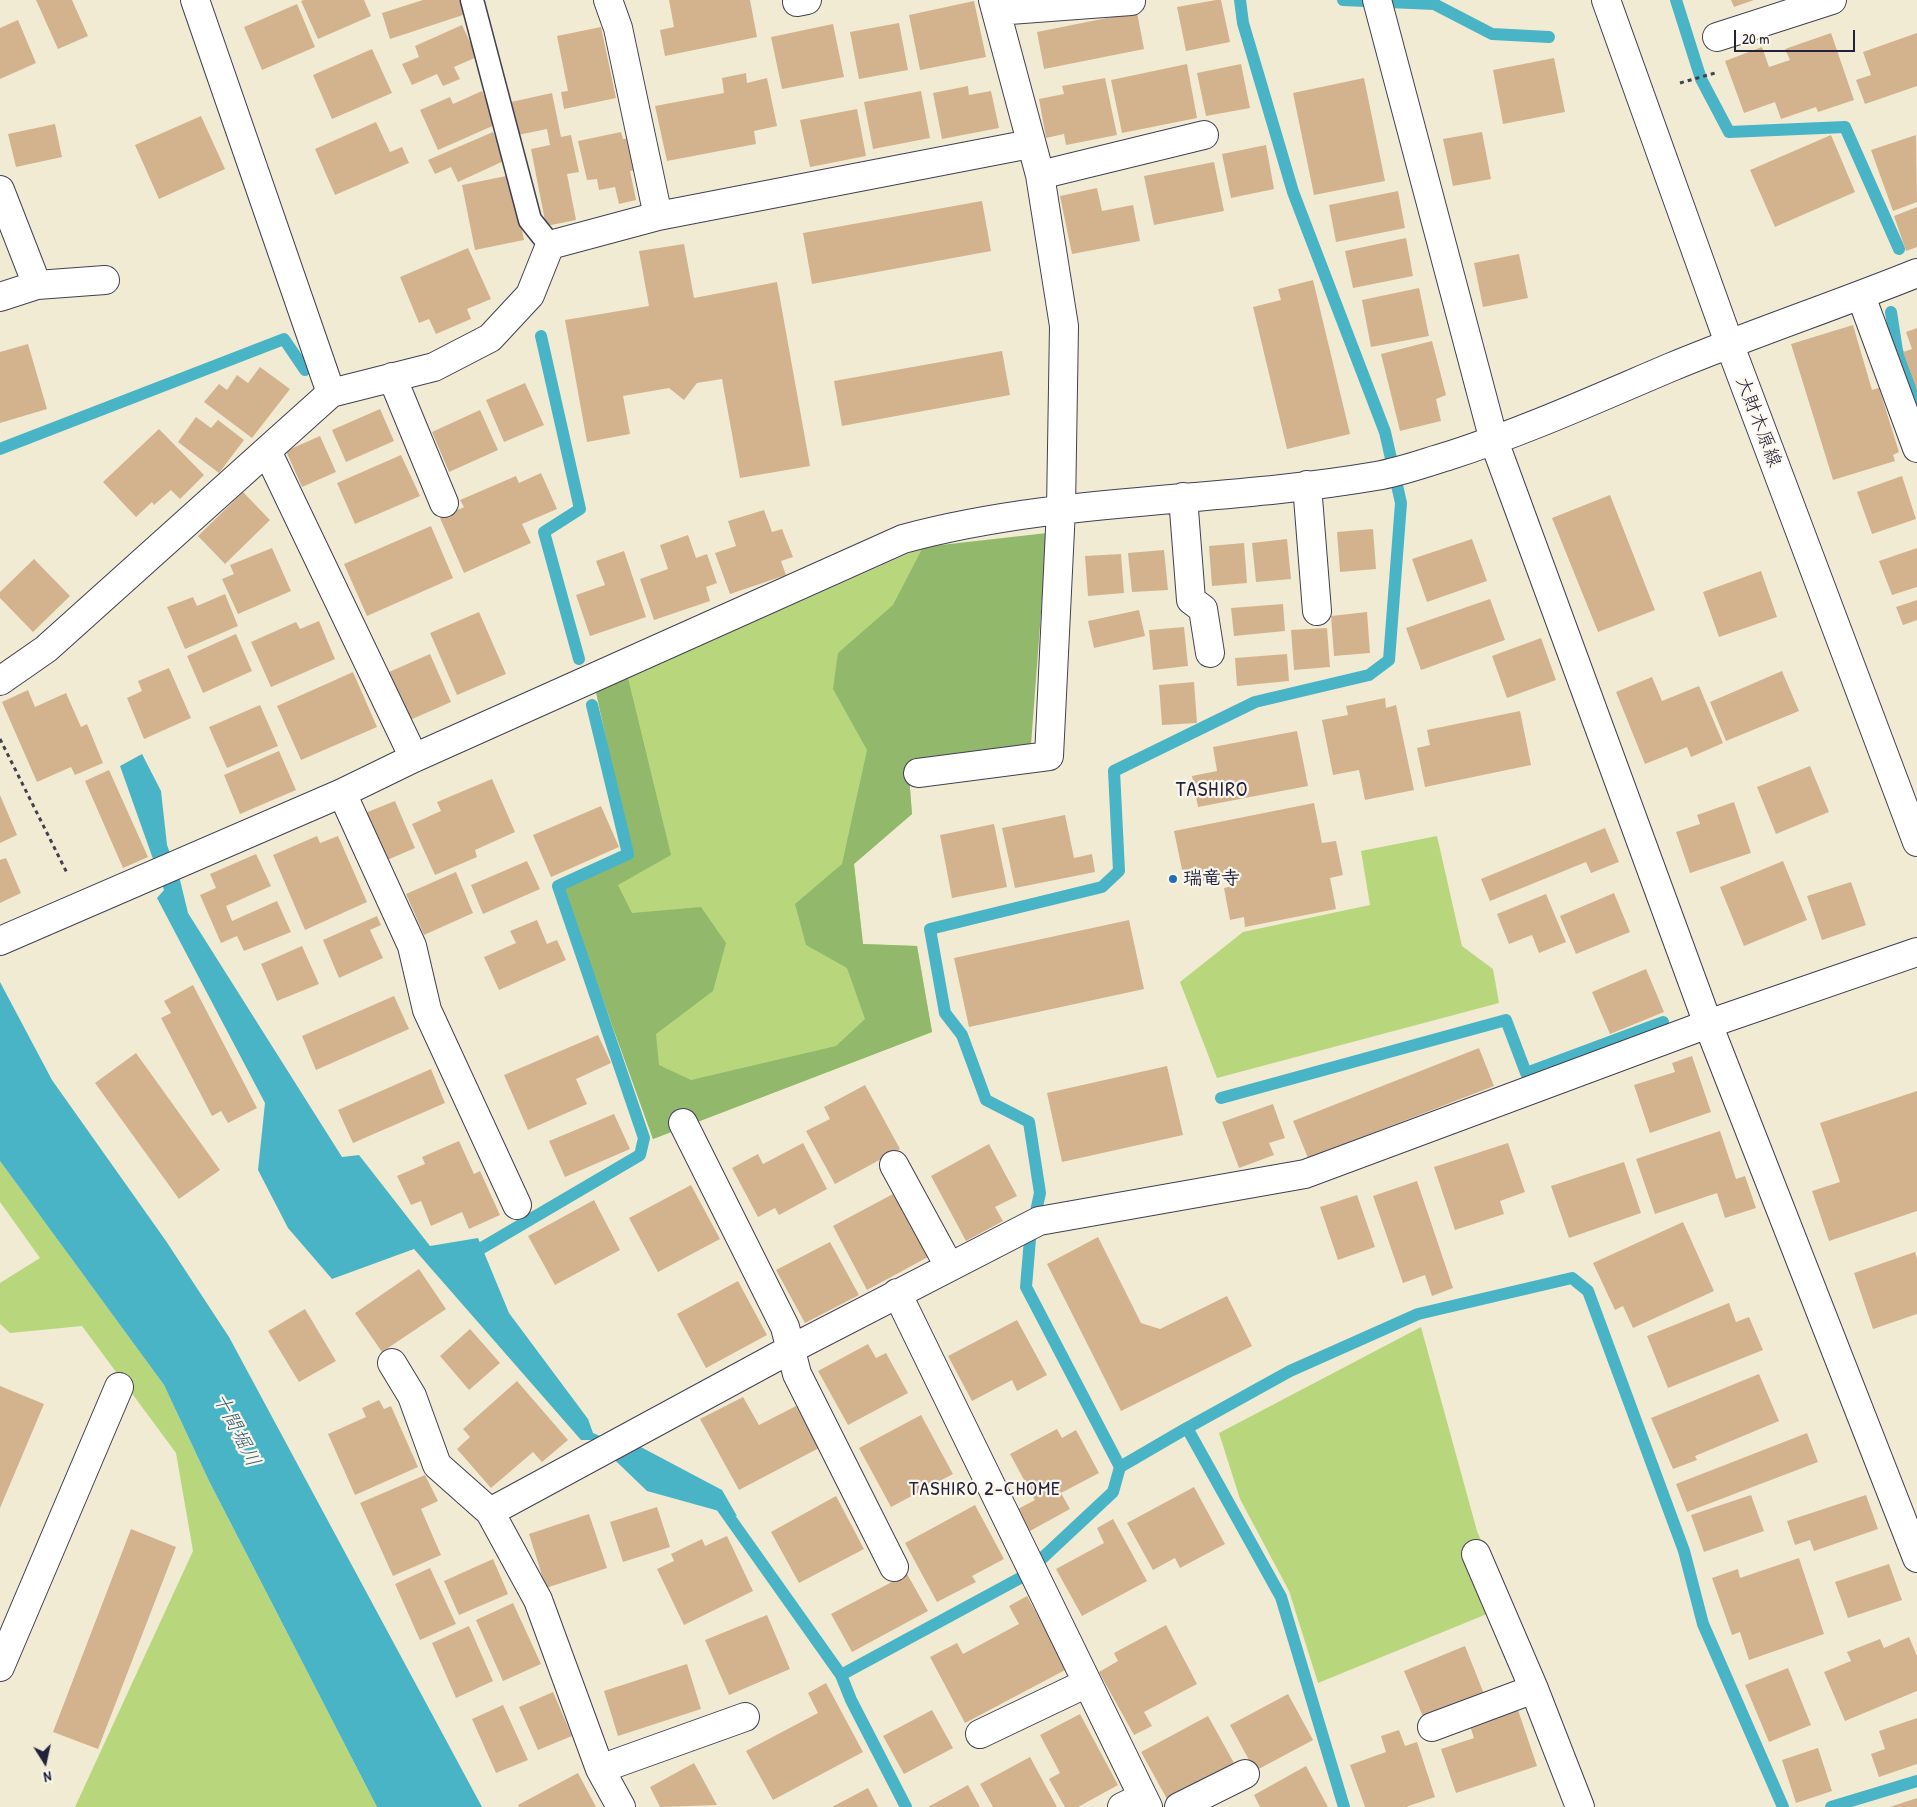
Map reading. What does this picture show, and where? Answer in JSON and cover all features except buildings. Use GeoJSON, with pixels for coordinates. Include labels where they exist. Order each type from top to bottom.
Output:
{"type":"FeatureCollection","features":[{"type":"Feature","properties":{"kind":"street"},"geometry":{"type":"LineString","coordinates":[[195,0],[331,393]]}},
{"type":"Feature","properties":{"kind":"street"},"geometry":{"type":"LineString","coordinates":[[608,0],[618,28],[658,216]]}},
{"type":"Feature","properties":{"kind":"street","name":"大財木原線"},"geometry":{"type":"LineString","coordinates":[[1606,0],[1729,344],[1917,842]]}},
{"type":"Feature","properties":{"kind":"street"},"geometry":{"type":"LineString","coordinates":[[1717,37],[1832,0]]}},
{"type":"Feature","properties":{"kind":"street"},"geometry":{"type":"LineString","coordinates":[[918,773],[1049,756],[1061,509],[1064,326],[1040,175],[1030,144],[995,6],[1131,1]]}},
{"type":"Feature","properties":{"kind":"street"},"geometry":{"type":"LineString","coordinates":[[1380,10],[1494,442],[1708,1024],[1917,1558]]}},
{"type":"Feature","properties":{"kind":"street"},"geometry":{"type":"LineString","coordinates":[[1040,175],[1204,135]]}},
{"type":"Feature","properties":{"kind":"street"},"geometry":{"type":"LineString","coordinates":[[0,681],[46,649],[331,393],[434,367],[490,338],[530,295],[550,245],[658,216],[1030,144]]}},
{"type":"Feature","properties":{"kind":"street"},"geometry":{"type":"LineString","coordinates":[[0,190],[37,285]]}},
{"type":"Feature","properties":{"kind":"street"},"geometry":{"type":"LineString","coordinates":[[0,941],[342,793],[414,758],[903,539],[948,527],[1061,509],[1306,485],[1377,476],[1411,468],[1494,442],[1729,344],[1917,273]]}},
{"type":"Feature","properties":{"kind":"street"},"geometry":{"type":"LineString","coordinates":[[0,297],[37,285],[105,280]]}},
{"type":"Feature","properties":{"kind":"street"},"geometry":{"type":"LineString","coordinates":[[1860,296],[1917,448]]}},
{"type":"Feature","properties":{"kind":"street"},"geometry":{"type":"LineString","coordinates":[[392,377],[444,503]]}},
{"type":"Feature","properties":{"kind":"street"},"geometry":{"type":"LineString","coordinates":[[267,451],[414,758]]}},
{"type":"Feature","properties":{"kind":"street"},"geometry":{"type":"LineString","coordinates":[[1306,485],[1317,611]]}},
{"type":"Feature","properties":{"kind":"street"},"geometry":{"type":"LineString","coordinates":[[1183,497],[1191,600],[1203,608],[1210,653]]}},
{"type":"Feature","properties":{"kind":"street"},"geometry":{"type":"LineString","coordinates":[[342,793],[412,946],[426,1010],[516,1205]]}},
{"type":"Feature","properties":{"kind":"street"},"geometry":{"type":"LineString","coordinates":[[490,1512],[791,1349],[1030,1225],[1305,1174],[1708,1024],[1917,952]]}},
{"type":"Feature","properties":{"kind":"street"},"geometry":{"type":"LineString","coordinates":[[683,1123],[785,1327],[797,1374],[894,1567]]}},
{"type":"Feature","properties":{"kind":"street"},"geometry":{"type":"LineString","coordinates":[[894,1165],[949,1266]]}},
{"type":"Feature","properties":{"kind":"street"},"geometry":{"type":"LineString","coordinates":[[897,1293],[1087,1683],[1138,1804]]}},
{"type":"Feature","properties":{"kind":"street"},"geometry":{"type":"LineString","coordinates":[[392,1363],[412,1396],[437,1465],[490,1512],[538,1600],[600,1769],[621,1807]]}},
{"type":"Feature","properties":{"kind":"street"},"geometry":{"type":"LineString","coordinates":[[0,1667],[119,1387]]}},
{"type":"Feature","properties":{"kind":"street"},"geometry":{"type":"LineString","coordinates":[[1476,1554],[1534,1689],[1580,1807]]}},
{"type":"Feature","properties":{"kind":"street"},"geometry":{"type":"LineString","coordinates":[[980,1734],[1087,1683]]}},
{"type":"Feature","properties":{"kind":"street"},"geometry":{"type":"LineString","coordinates":[[1432,1727],[1534,1689]]}},
{"type":"Feature","properties":{"kind":"street"},"geometry":{"type":"LineString","coordinates":[[600,1769],[745,1717]]}},
{"type":"Feature","properties":{"kind":"street"},"geometry":{"type":"LineString","coordinates":[[1179,1807],[1245,1774]]}},
{"type":"Feature","properties":{"kind":"lane"},"geometry":{"type":"LineString","coordinates":[[472,0],[530,220],[550,245]]}},
{"type":"Feature","properties":{"kind":"path"},"geometry":{"type":"LineString","coordinates":[[1680,83],[1718,72]]}},
{"type":"Feature","properties":{"kind":"path"},"geometry":{"type":"LineString","coordinates":[[0,739],[83,905]]}},
{"type":"Feature","properties":{"kind":"green space"},"geometry":{"type":"Polygon","coordinates":[[[1047,533],[1031,745],[908,763],[912,814],[854,864],[863,944],[917,946],[932,1032],[653,1139],[563,888],[632,858],[596,692],[628,678],[671,855],[618,885],[632,913],[701,907],[726,943],[713,991],[656,1034],[659,1065],[691,1080],[836,1046],[865,1019],[847,968],[806,945],[795,904],[842,864],[867,750],[833,689],[838,653],[893,605],[923,547],[1047,533]]]}},
{"type":"Feature","properties":{"kind":"green space"},"geometry":{"type":"Polygon","coordinates":[[[923,547],[1031,745],[908,763],[912,814],[854,864],[863,944],[917,946],[932,1032],[653,1139],[563,888],[632,858],[596,692],[923,547]]]}},
{"type":"Feature","properties":{"kind":"green space"},"geometry":{"type":"Polygon","coordinates":[[[1437,836],[1462,946],[1493,969],[1499,1003],[1217,1078],[1180,982],[1243,932],[1370,905],[1361,851],[1437,836]]]}},
{"type":"Feature","properties":{"kind":"green space"},"geometry":{"type":"Polygon","coordinates":[[[0,1161],[164,1385],[209,1481],[377,1807],[75,1807],[193,1551],[176,1453],[82,1326],[10,1333],[0,1324],[0,1283],[40,1258],[0,1202],[0,1161]]]}},
{"type":"Feature","properties":{"kind":"green space"},"geometry":{"type":"Polygon","coordinates":[[[1421,1327],[1477,1531],[1509,1605],[1318,1683],[1289,1591],[1240,1499],[1219,1433],[1421,1327]]]}},
{"type":"Feature","properties":{"kind":"water"},"geometry":{"type":"Polygon","coordinates":[[[142,754],[161,791],[167,845],[180,880],[188,913],[342,1157],[359,1155],[430,1246],[478,1238],[509,1313],[588,1419],[593,1433],[626,1447],[637,1445],[722,1490],[737,1516],[647,1491],[594,1440],[581,1440],[414,1249],[332,1279],[288,1228],[258,1170],[265,1103],[157,898],[164,890],[120,766],[142,754]]]}},
{"type":"Feature","properties":{"kind":"water","name":"十間堀川"},"geometry":{"type":"Polygon","coordinates":[[[0,982],[52,1080],[166,1241],[229,1337],[482,1807],[377,1807],[209,1481],[164,1385],[0,1161],[0,982]]]}},
{"type":"Feature","properties":{"kind":"waterway"},"geometry":{"type":"LineString","coordinates":[[1120,1467],[1026,1287],[1030,1239],[1040,1193],[1029,1122],[986,1100],[962,1035],[945,1013],[930,929],[1102,887],[1119,871],[1114,771],[1255,702],[1369,675],[1389,660],[1401,503],[1385,432],[1293,192],[1243,23],[1240,0]]}},
{"type":"Feature","properties":{"kind":"waterway"},"geometry":{"type":"LineString","coordinates":[[1343,0],[1434,4],[1492,34],[1549,37]]}},
{"type":"Feature","properties":{"kind":"waterway"},"geometry":{"type":"LineString","coordinates":[[1676,0],[1701,79],[1729,132],[1845,127],[1899,249]]}},
{"type":"Feature","properties":{"kind":"waterway"},"geometry":{"type":"LineString","coordinates":[[1891,312],[1897,351],[1917,402]]}},
{"type":"Feature","properties":{"kind":"waterway"},"geometry":{"type":"LineString","coordinates":[[541,336],[580,509],[544,532],[579,659]]}},
{"type":"Feature","properties":{"kind":"waterway"},"geometry":{"type":"LineString","coordinates":[[0,449],[284,339],[305,370]]}},
{"type":"Feature","properties":{"kind":"waterway"},"geometry":{"type":"LineString","coordinates":[[468,1256],[640,1155],[644,1138],[558,886],[628,854],[592,705]]}},
{"type":"Feature","properties":{"kind":"waterway"},"geometry":{"type":"LineString","coordinates":[[1221,1098],[1506,1020],[1526,1073],[1663,1022]]}},
{"type":"Feature","properties":{"kind":"waterway"},"geometry":{"type":"LineString","coordinates":[[1187,1428],[1290,1371],[1418,1314],[1572,1278],[1588,1291],[1684,1551],[1703,1624],[1783,1807]]}},
{"type":"Feature","properties":{"kind":"waterway"},"geometry":{"type":"LineString","coordinates":[[717,1500],[841,1675],[1022,1577],[1113,1492],[1120,1467],[1187,1428],[1281,1597],[1344,1807]]}},
{"type":"Feature","properties":{"kind":"waterway"},"geometry":{"type":"LineString","coordinates":[[841,1675],[851,1700],[906,1807]]}},
{"type":"Feature","properties":{"kind":"waterway"},"geometry":{"type":"LineString","coordinates":[[1831,1807],[1917,1781]]}},
{"type":"Feature","properties":{"kind":"place","name":"瑞竜寺"},"geometry":{"type":"Point","coordinates":[1173,879]}},
{"type":"Feature","properties":{"kind":"district","name":"TASHIRO"},"geometry":{"type":"Point","coordinates":[1212,790]}},
{"type":"Feature","properties":{"kind":"district","name":"TASHIRO 2-CHOME"},"geometry":{"type":"Point","coordinates":[985,1490]}}]}
